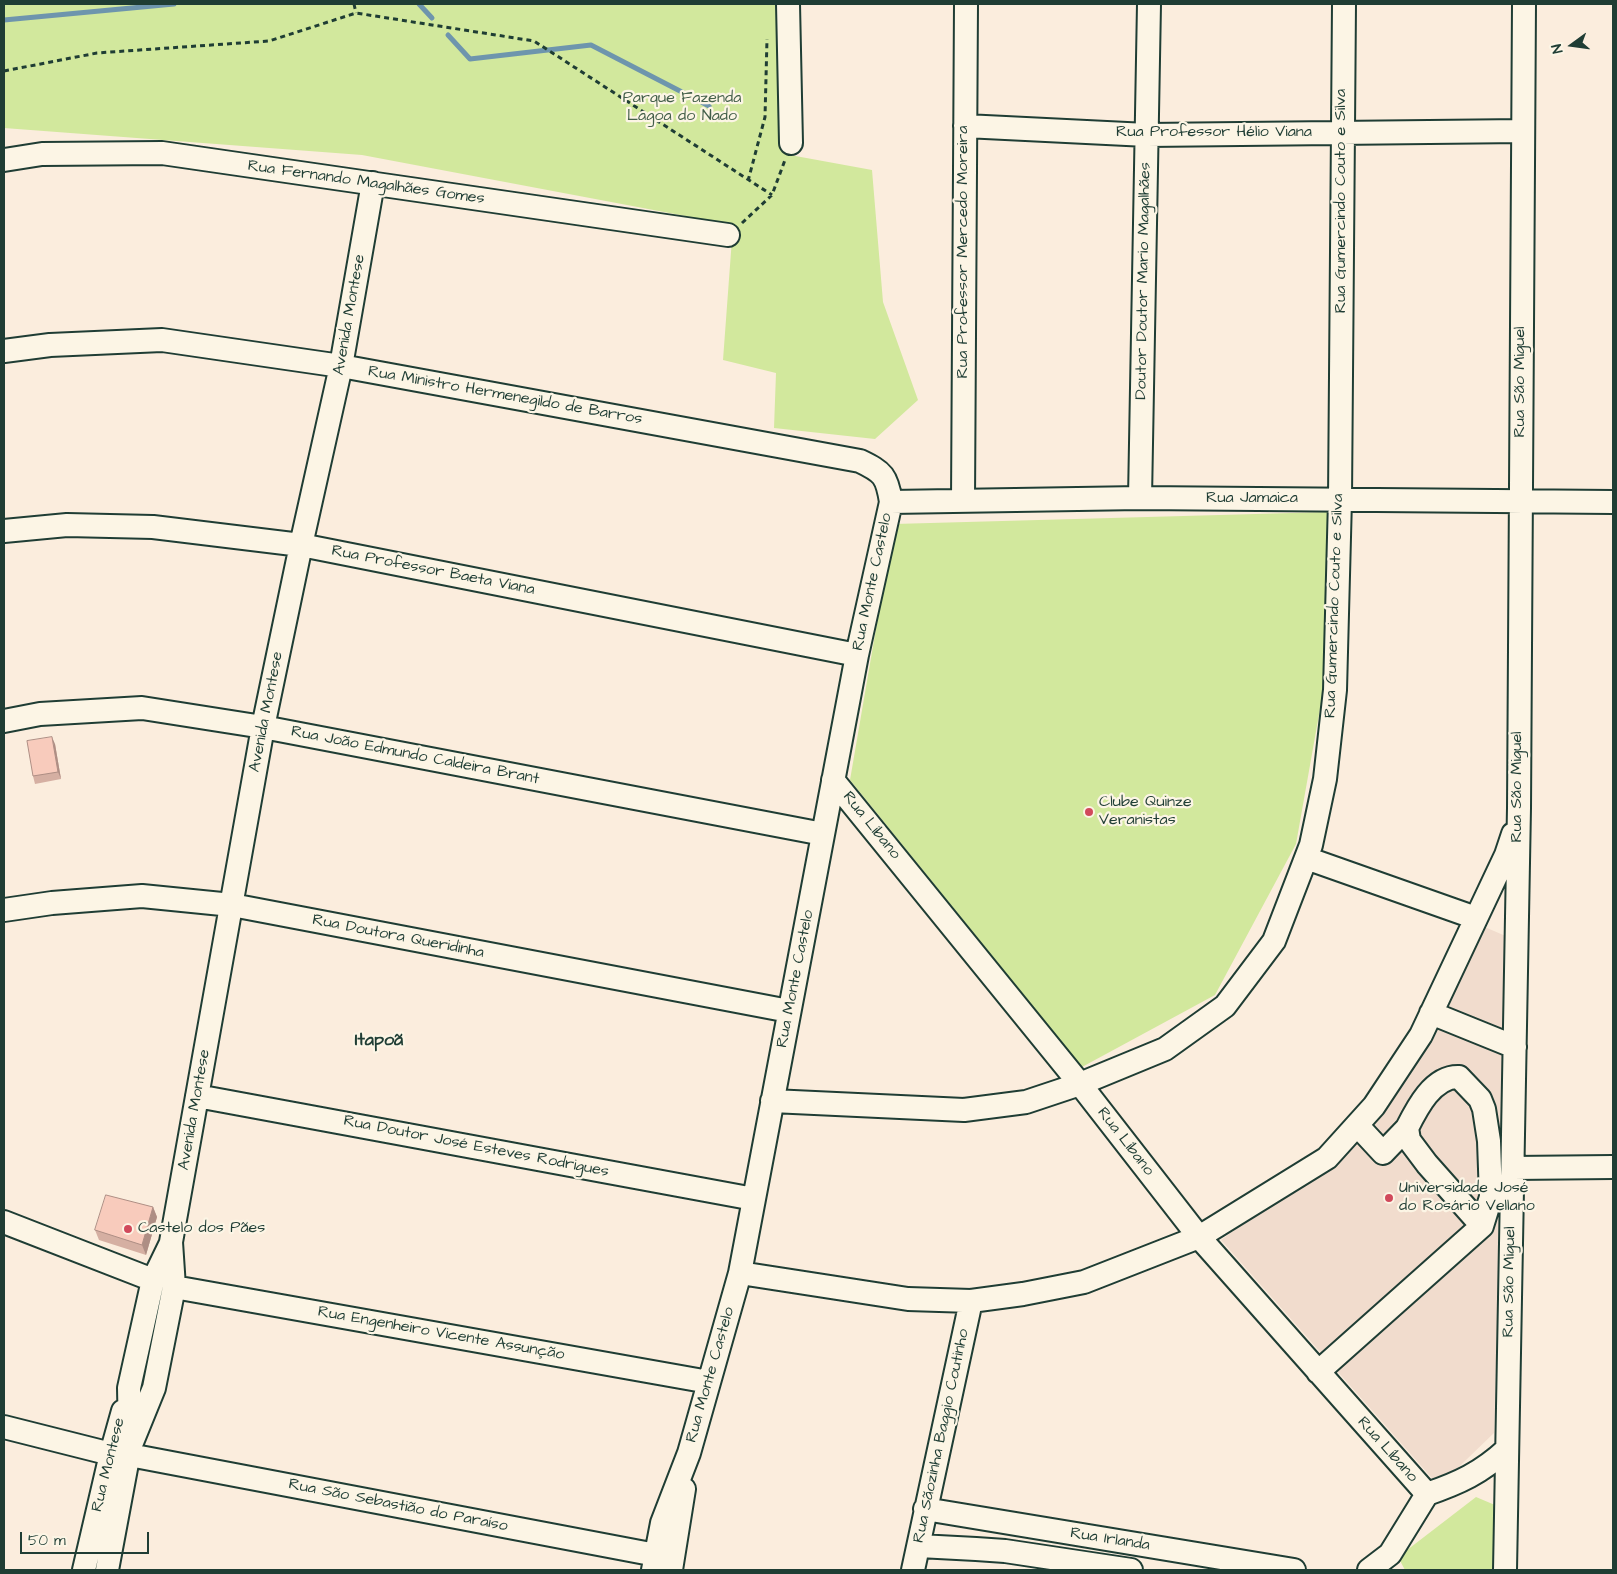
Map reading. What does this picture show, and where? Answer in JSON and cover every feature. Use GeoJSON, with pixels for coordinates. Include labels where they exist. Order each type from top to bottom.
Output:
{"type":"FeatureCollection","features":[{"type":"Feature","properties":{"kind":"street"},"geometry":{"type":"LineString","coordinates":[[788,4],[791,143]]}},
{"type":"Feature","properties":{"kind":"street","name":"Rua Professor Mercedo Moreira"},"geometry":{"type":"LineString","coordinates":[[963,500],[966,4]]}},
{"type":"Feature","properties":{"kind":"street","name":"Doutor Doutor Mario Magalhães"},"geometry":{"type":"LineString","coordinates":[[1140,498],[1149,4]]}},
{"type":"Feature","properties":{"kind":"street","name":"Rua Gumercindo Couto e Silva"},"geometry":{"type":"LineString","coordinates":[[772,1101],[964,1110],[1026,1102],[1080,1084],[1165,1049],[1225,1006],[1274,941],[1310,845],[1325,779],[1335,690],[1340,499],[1344,4]]}},
{"type":"Feature","properties":{"kind":"street","name":"Rua São Miguel"},"geometry":{"type":"LineString","coordinates":[[1505,1570],[1517,932],[1524,4]]}},
{"type":"Feature","properties":{"kind":"street","name":"Rua Professor Hélio Viana"},"geometry":{"type":"LineString","coordinates":[[965,126],[1146,135],[1522,131]]}},
{"type":"Feature","properties":{"kind":"street","name":"Rua Fernando Magalhães Gomes"},"geometry":{"type":"LineString","coordinates":[[4,160],[42,154],[162,153],[728,234]]}},
{"type":"Feature","properties":{"kind":"street","name":"Avenida Montese"},"geometry":{"type":"LineString","coordinates":[[154,1388],[164,1284],[263,727],[341,366],[373,183]]}},
{"type":"Feature","properties":{"kind":"street","name":"Rua Ministro Hermenegildo de Barros"},"geometry":{"type":"LineString","coordinates":[[4,351],[50,345],[162,340],[341,366],[860,460],[877,469],[888,484],[891,502]]}},
{"type":"Feature","properties":{"kind":"street","name":"Rua Jamaica"},"geometry":{"type":"LineString","coordinates":[[891,502],[1140,498],[1613,502]]}},
{"type":"Feature","properties":{"kind":"street","name":"Rua Monte Castelo"},"geometry":{"type":"LineString","coordinates":[[660,1565],[662,1523],[689,1453],[740,1273],[857,655],[891,502]]}},
{"type":"Feature","properties":{"kind":"street","name":"Rua Professor Baeta Viana"},"geometry":{"type":"LineString","coordinates":[[4,531],[67,525],[153,527],[301,546],[857,655]]}},
{"type":"Feature","properties":{"kind":"street","name":"Rua João Edmundo Caldeira Brant"},"geometry":{"type":"LineString","coordinates":[[4,721],[40,714],[142,708],[263,727],[823,834]]}},
{"type":"Feature","properties":{"kind":"street","name":"Rua Líbano"},"geometry":{"type":"LineString","coordinates":[[833,780],[1080,1084],[1199,1237],[1427,1494]]}},
{"type":"Feature","properties":{"kind":"street"},"geometry":{"type":"LineString","coordinates":[[740,1273],[908,1299],[971,1301],[1023,1294],[1084,1282],[1199,1237],[1327,1158],[1374,1106],[1421,1035],[1506,855],[1518,819]]}},
{"type":"Feature","properties":{"kind":"street"},"geometry":{"type":"LineString","coordinates":[[1306,858],[1478,914],[1492,910],[1507,918],[1517,932]]}},
{"type":"Feature","properties":{"kind":"street","name":"Rua Doutora Queridinha"},"geometry":{"type":"LineString","coordinates":[[4,910],[52,903],[142,896],[232,905],[790,1011]]}},
{"type":"Feature","properties":{"kind":"street"},"geometry":{"type":"LineString","coordinates":[[1431,1013],[1515,1047]]}},
{"type":"Feature","properties":{"kind":"street"},"geometry":{"type":"LineString","coordinates":[[1318,1372],[1482,1226],[1491,1197],[1489,1141],[1484,1109],[1480,1099],[1459,1077],[1455,1076],[1438,1084],[1418,1106],[1407,1128],[1383,1153],[1358,1125]]}},
{"type":"Feature","properties":{"kind":"street","name":"Rua Doutor José Esteves Rodrigues"},"geometry":{"type":"LineString","coordinates":[[197,1096],[754,1199]]}},
{"type":"Feature","properties":{"kind":"street"},"geometry":{"type":"LineString","coordinates":[[1407,1128],[1409,1140],[1482,1226]]}},
{"type":"Feature","properties":{"kind":"street"},"geometry":{"type":"LineString","coordinates":[[1513,1168],[1613,1167]]}},
{"type":"Feature","properties":{"kind":"street","name":"Rua Engenheiro Vicente Assunção"},"geometry":{"type":"LineString","coordinates":[[4,1222],[164,1284],[709,1382]]}},
{"type":"Feature","properties":{"kind":"street","name":"Avenida Montese"},"geometry":{"type":"LineString","coordinates":[[129,1388],[164,1284]]}},
{"type":"Feature","properties":{"kind":"street","name":"Rua Sãozinha Baggio Coutinho"},"geometry":{"type":"LineString","coordinates":[[913,1570],[971,1301]]}},
{"type":"Feature","properties":{"kind":"street","name":"Rua Montese"},"geometry":{"type":"LineString","coordinates":[[120,1570],[129,1388]]}},
{"type":"Feature","properties":{"kind":"street","name":"Rua Montese"},"geometry":{"type":"LineString","coordinates":[[84,1570],[127,1453],[154,1388]]}},
{"type":"Feature","properties":{"kind":"street","name":"Rua São Sebastião do Paraíso"},"geometry":{"type":"LineString","coordinates":[[4,1427],[660,1565]]}},
{"type":"Feature","properties":{"kind":"street"},"geometry":{"type":"LineString","coordinates":[[1369,1570],[1390,1554],[1427,1494],[1457,1484],[1491,1464],[1507,1449]]}},
{"type":"Feature","properties":{"kind":"street"},"geometry":{"type":"LineString","coordinates":[[107,1570],[127,1453]]}},
{"type":"Feature","properties":{"kind":"street"},"geometry":{"type":"LineString","coordinates":[[660,1565],[679,1526],[689,1453]]}},
{"type":"Feature","properties":{"kind":"street","name":"Rua Monte Castelo"},"geometry":{"type":"LineString","coordinates":[[687,1570],[694,1528],[689,1453]]}},
{"type":"Feature","properties":{"kind":"street","name":"Rua Irlanda"},"geometry":{"type":"LineString","coordinates":[[925,1509],[1294,1570]]}},
{"type":"Feature","properties":{"kind":"street"},"geometry":{"type":"LineString","coordinates":[[918,1546],[1021,1554],[1131,1570]]}},
{"type":"Feature","properties":{"kind":"path"},"geometry":{"type":"LineString","coordinates":[[354,4],[356,13]]}},
{"type":"Feature","properties":{"kind":"path"},"geometry":{"type":"LineString","coordinates":[[4,70],[96,52],[269,41],[356,13],[534,41],[772,196]]}},
{"type":"Feature","properties":{"kind":"path"},"geometry":{"type":"LineString","coordinates":[[748,181],[765,117],[768,32]]}},
{"type":"Feature","properties":{"kind":"path"},"geometry":{"type":"LineString","coordinates":[[728,234],[772,196],[791,143]]}},
{"type":"Feature","properties":{"kind":"shaded area","name":"Universidade José do Rosário Vellano"},"geometry":{"type":"Polygon","coordinates":[[[1480,925],[1508,937],[1494,1433],[1439,1486],[1221,1240],[1333,1157],[1480,925]]]}},
{"type":"Feature","properties":{"kind":"green space","name":"Parque Fazenda Lagoa do Nado"},"geometry":{"type":"Polygon","coordinates":[[[4,4],[784,4],[790,155],[872,170],[883,302],[918,400],[875,439],[774,428],[776,373],[723,360],[733,225],[362,155],[4,128],[4,4]]]}},
{"type":"Feature","properties":{"kind":"green space","name":"Clube Quinze Veranistas"},"geometry":{"type":"Polygon","coordinates":[[[1328,512],[1323,692],[1296,844],[1215,995],[1082,1067],[850,780],[894,524],[1328,512]]]}},
{"type":"Feature","properties":{"kind":"green space"},"geometry":{"type":"Polygon","coordinates":[[[1476,1497],[1502,1508],[1502,1570],[1405,1570],[1398,1557],[1476,1497]]]}},
{"type":"Feature","properties":{"kind":"building"},"geometry":{"type":"Polygon","coordinates":[[[52,737],[58,772],[33,776],[27,741],[52,737]]]}},
{"type":"Feature","properties":{"kind":"building","name":"Castelo dos Pães"},"geometry":{"type":"Polygon","coordinates":[[[106,1195],[153,1207],[142,1245],[95,1230],[106,1195]]]}},
{"type":"Feature","properties":{"kind":"waterway"},"geometry":{"type":"LineString","coordinates":[[4,20],[174,4]]}},
{"type":"Feature","properties":{"kind":"waterway"},"geometry":{"type":"LineString","coordinates":[[419,4],[432,18]]}},
{"type":"Feature","properties":{"kind":"waterway"},"geometry":{"type":"LineString","coordinates":[[448,35],[470,59],[591,45],[709,106]]}},
{"type":"Feature","properties":{"kind":"place","name":"Clube Quinze Veranistas"},"geometry":{"type":"Point","coordinates":[1089,812]}},
{"type":"Feature","properties":{"kind":"place","name":"Universidade José do Rosário Vellano"},"geometry":{"type":"Point","coordinates":[1389,1198]}},
{"type":"Feature","properties":{"kind":"place","name":"Castelo dos Pães"},"geometry":{"type":"Point","coordinates":[128,1229]}},
{"type":"Feature","properties":{"kind":"district","name":"Itapoã"},"geometry":{"type":"Point","coordinates":[379,1041]}}]}
